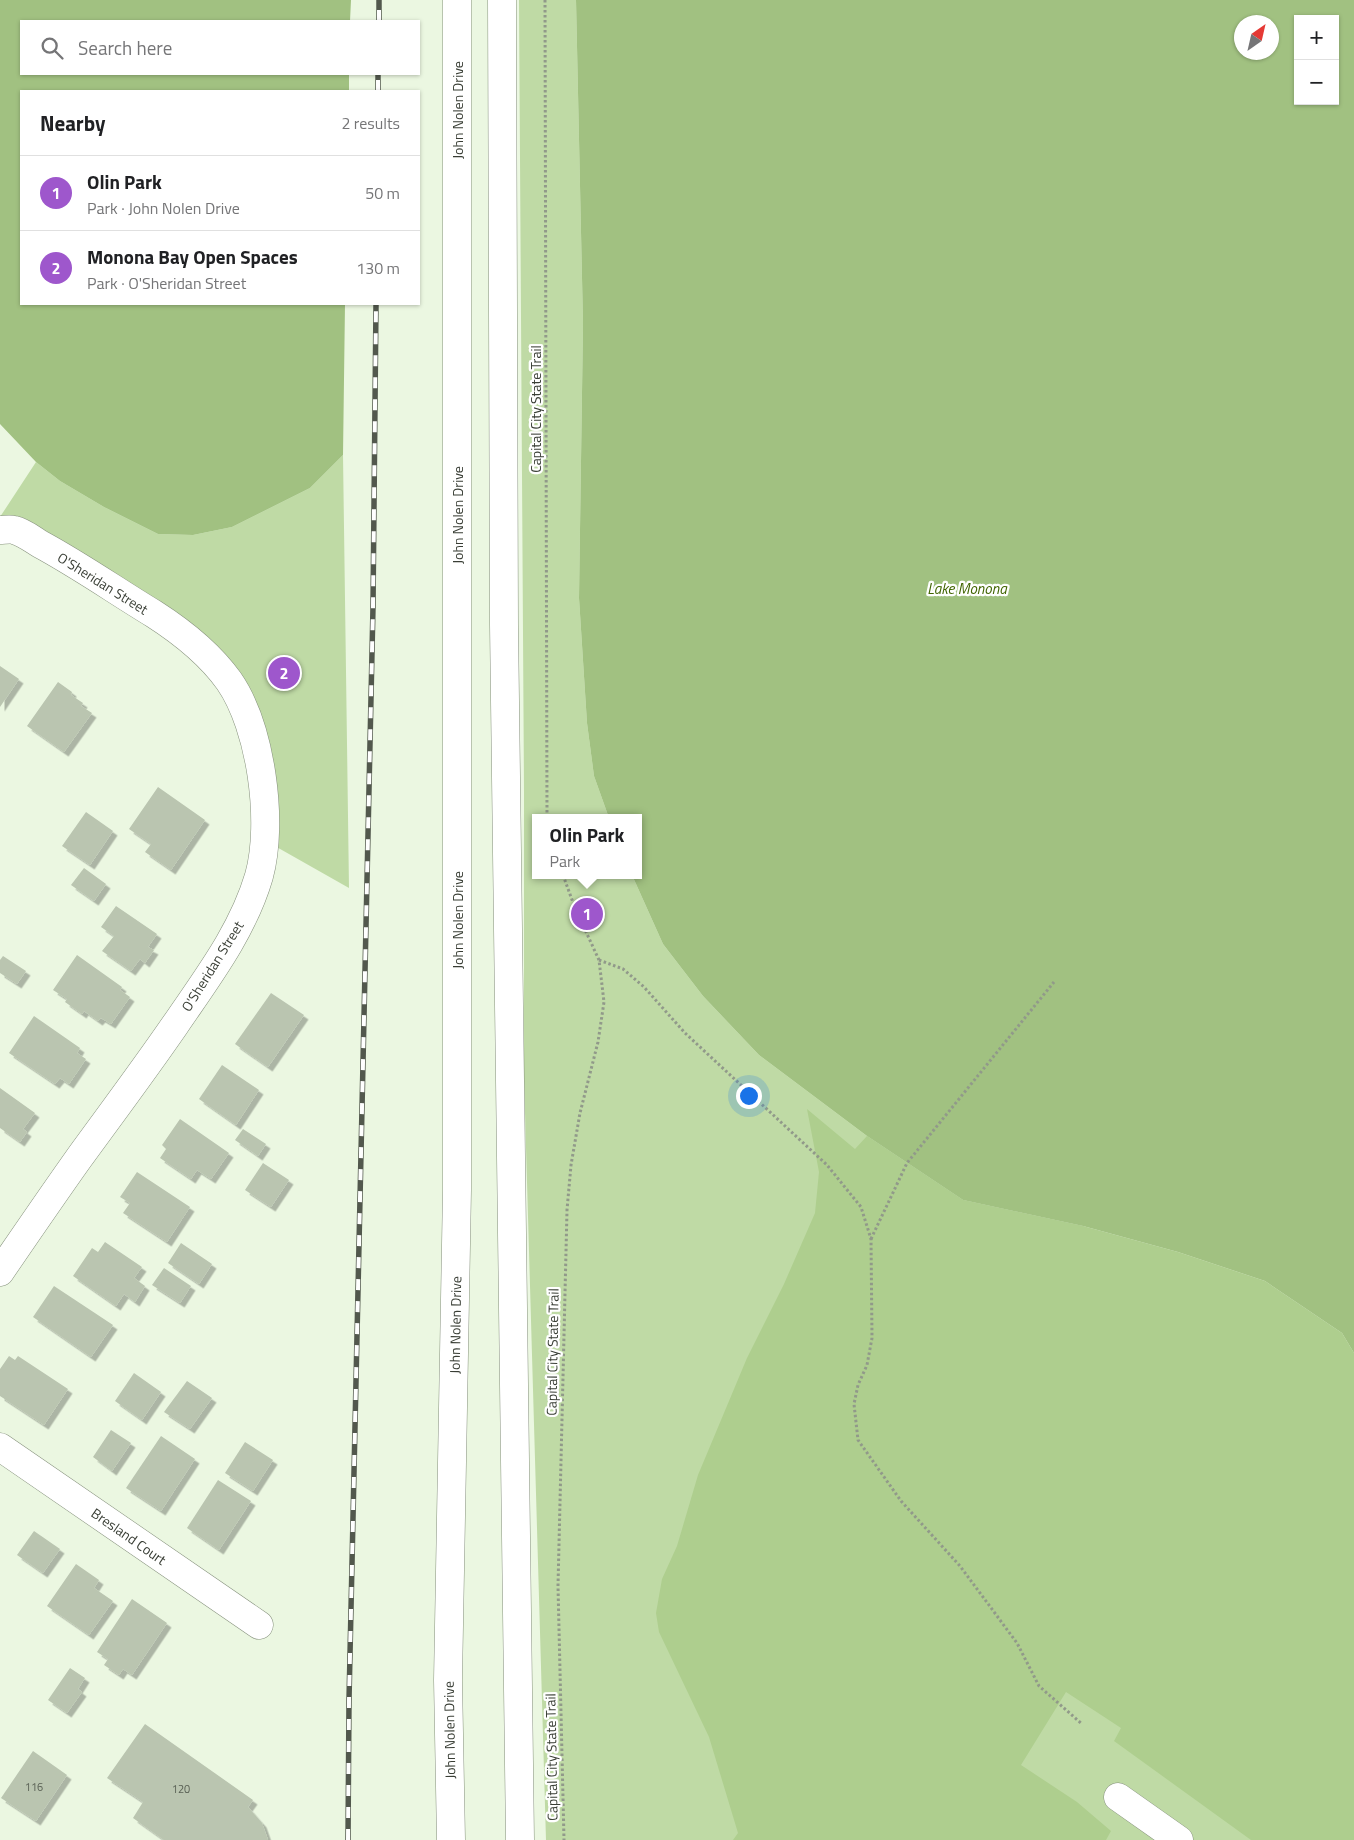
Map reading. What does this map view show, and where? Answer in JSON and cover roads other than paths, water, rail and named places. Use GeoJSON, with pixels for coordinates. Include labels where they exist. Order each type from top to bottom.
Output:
{"type":"FeatureCollection","features":[{"type":"Feature","properties":{"kind":"main road","name":"John Nolen Drive"},"geometry":{"type":"LineString","coordinates":[[451,1840],[448,1680],[457,1190],[457,0]]}},
{"type":"Feature","properties":{"kind":"main road"},"geometry":{"type":"LineString","coordinates":[[502,0],[504,625],[520,1840]]}},
{"type":"Feature","properties":{"kind":"main road","name":"O'Sheridan Street"},"geometry":{"type":"LineString","coordinates":[[0,530],[14,530],[51,550],[169,624],[199,647],[215,664],[230,682],[251,727],[264,793],[266,841],[260,874],[253,894],[244,916],[221,958],[0,1272]]}},
{"type":"Feature","properties":{"kind":"main road","name":"Bresland Court"},"geometry":{"type":"LineString","coordinates":[[0,1448],[259,1625]]}},
{"type":"Feature","properties":{"kind":"main road"},"geometry":{"type":"LineString","coordinates":[[1118,1797],[1165,1836]]}},
{"type":"Feature","properties":{"kind":"water"},"geometry":{"type":"Polygon","coordinates":[[[0,0],[351,0],[350,20],[20,20],[20,75],[349,75],[349,90],[20,90],[20,305],[345,305],[343,455],[310,488],[232,527],[193,535],[158,534],[104,507],[60,481],[36,462],[0,424],[0,0]]]}},
{"type":"Feature","properties":{"kind":"water","name":"Lake Monona"},"geometry":{"type":"Polygon","coordinates":[[[576,0],[1354,0],[1354,1353],[1342,1333],[1265,1281],[1178,1252],[1083,1226],[963,1200],[867,1136],[759,1055],[703,996],[663,944],[634,879],[642,879],[642,814],[608,814],[594,776],[587,723],[579,598],[583,324],[576,0]]]}},
{"type":"Feature","properties":{"kind":"railway"},"geometry":{"type":"LineString","coordinates":[[379,0],[379,20]]}},
{"type":"Feature","properties":{"kind":"railway"},"geometry":{"type":"LineString","coordinates":[[378,75],[378,90]]}},
{"type":"Feature","properties":{"kind":"railway"},"geometry":{"type":"LineString","coordinates":[[348,1840],[349,1700],[373,607],[376,305]]}},
{"type":"Feature","properties":{"kind":"place","name":"Monona Bay Open Spaces"},"geometry":{"type":"Point","coordinates":[284,673]}},
{"type":"Feature","properties":{"kind":"place","name":"Olin Park"},"geometry":{"type":"Point","coordinates":[587,914]}}]}
